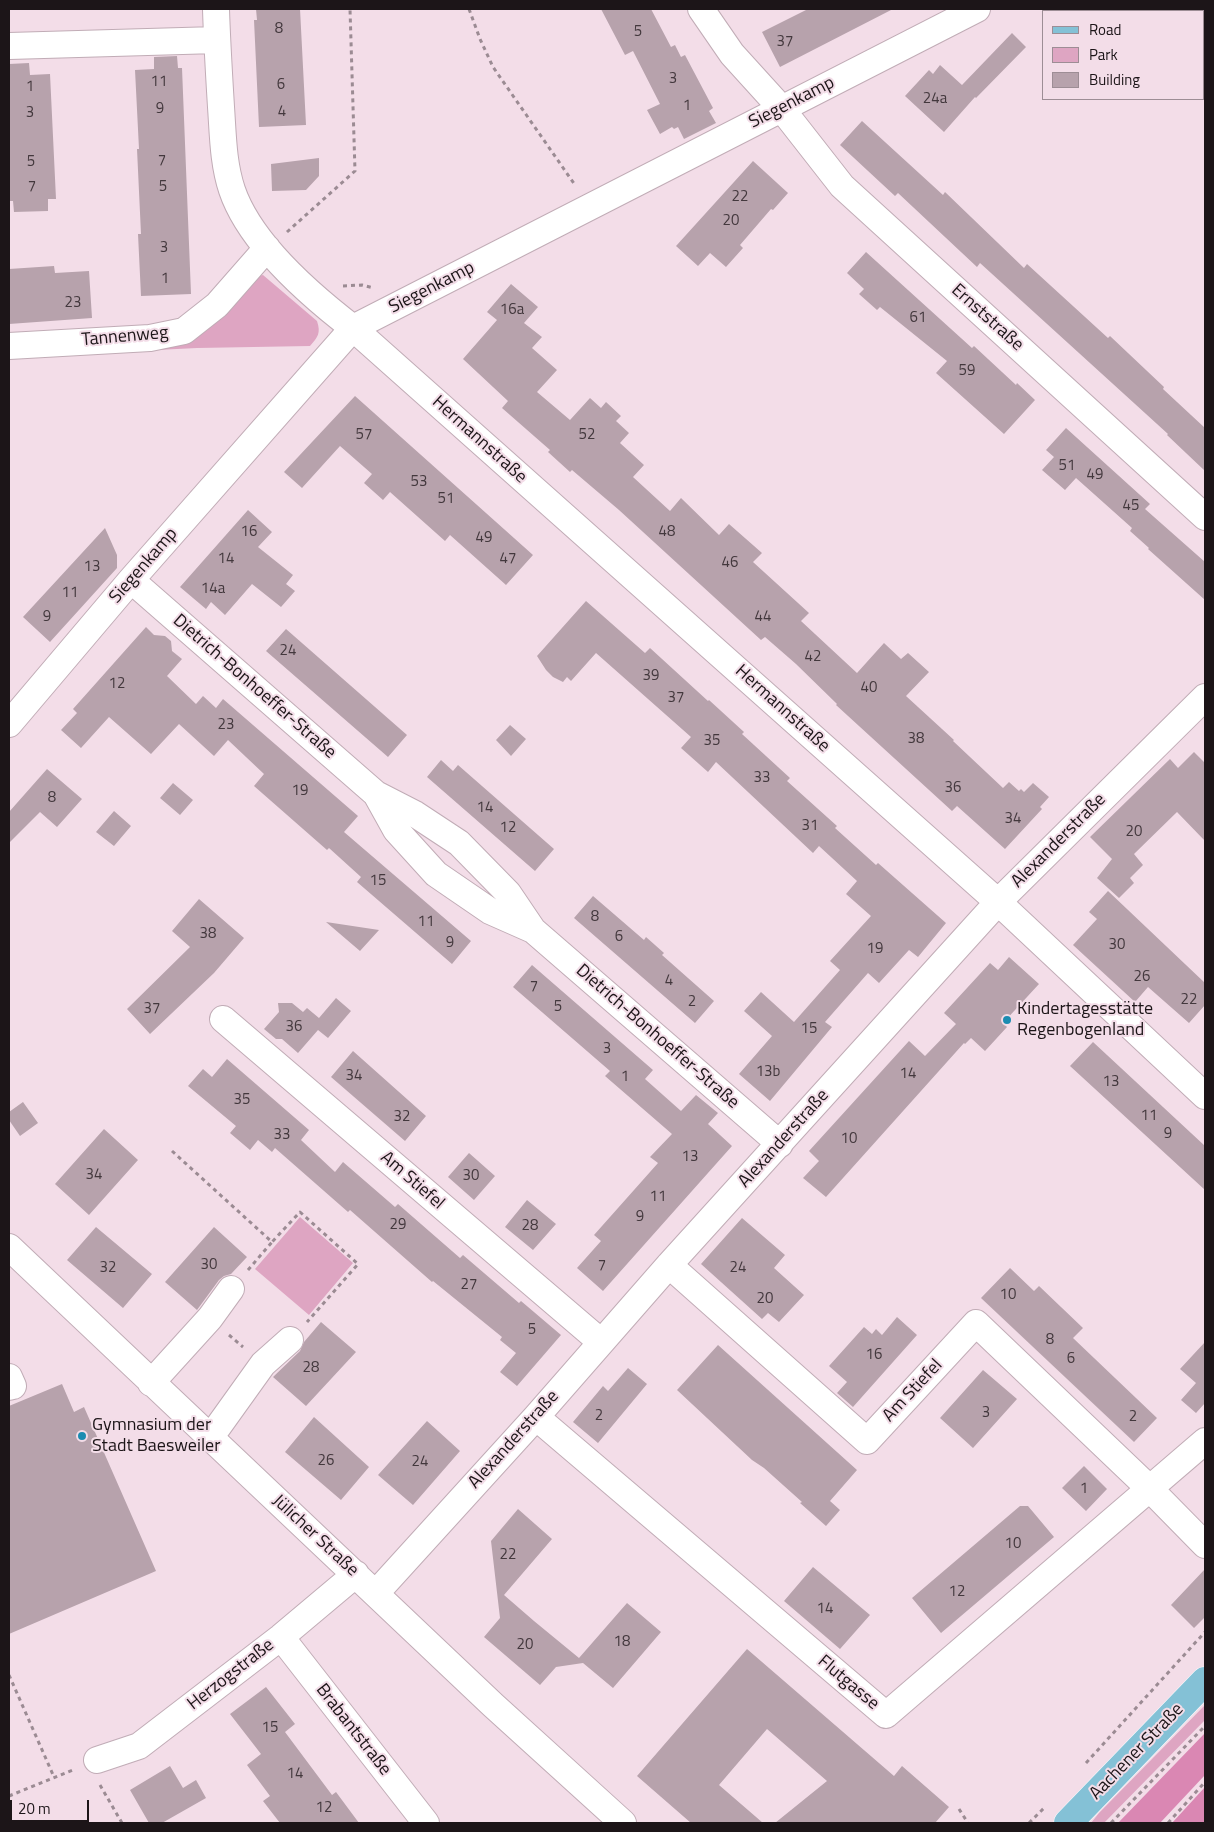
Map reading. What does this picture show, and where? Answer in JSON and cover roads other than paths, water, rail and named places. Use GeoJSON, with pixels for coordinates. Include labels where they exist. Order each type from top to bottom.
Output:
{"type":"FeatureCollection","features":[{"type":"Feature","properties":{"kind":"main road","name":"Aachener Straße"},"geometry":{"type":"LineString","coordinates":[[1068,1823],[1205,1681]]}},
{"type":"Feature","properties":{"kind":"street","name":"Hermannstraße"},"geometry":{"type":"LineString","coordinates":[[216,9],[224,160],[232,191],[244,217],[267,248],[316,300],[353,328],[998,902],[1205,1096]]}},
{"type":"Feature","properties":{"kind":"street","name":"Ernststraße"},"geometry":{"type":"LineString","coordinates":[[701,9],[732,54],[781,108],[842,186],[1205,517]]}},
{"type":"Feature","properties":{"kind":"street","name":"Siegenkamp"},"geometry":{"type":"LineString","coordinates":[[9,724],[131,580],[353,328],[977,9]]}},
{"type":"Feature","properties":{"kind":"street"},"geometry":{"type":"LineString","coordinates":[[9,46],[217,40]]}},
{"type":"Feature","properties":{"kind":"street","name":"Tannenweg"},"geometry":{"type":"LineString","coordinates":[[9,346],[150,338],[184,331],[217,305],[267,248]]}},
{"type":"Feature","properties":{"kind":"street","name":"Dietrich-Bonhoeffer-Straße"},"geometry":{"type":"LineString","coordinates":[[131,580],[376,794],[415,814],[459,843],[508,893],[533,930],[780,1144]]}},
{"type":"Feature","properties":{"kind":"street","name":"Alexanderstraße"},"geometry":{"type":"LineString","coordinates":[[376,1593],[998,902],[1203,704]]}},
{"type":"Feature","properties":{"kind":"street","name":"Dietrich-Bonhoeffer-Straße"},"geometry":{"type":"LineString","coordinates":[[376,794],[396,830],[436,874],[490,911],[533,930]]}},
{"type":"Feature","properties":{"kind":"street","name":"Am Stiefel"},"geometry":{"type":"LineString","coordinates":[[223,1019],[601,1342]]}},
{"type":"Feature","properties":{"kind":"street","name":"Jülicher Straße"},"geometry":{"type":"LineString","coordinates":[[9,1249],[493,1705],[623,1823]]}},
{"type":"Feature","properties":{"kind":"street","name":"Am Stiefel"},"geometry":{"type":"LineString","coordinates":[[670,1265],[867,1441],[976,1323],[1150,1489]]}},
{"type":"Feature","properties":{"kind":"street"},"geometry":{"type":"LineString","coordinates":[[151,1382],[210,1318],[231,1289]]}},
{"type":"Feature","properties":{"kind":"street"},"geometry":{"type":"LineString","coordinates":[[210,1438],[263,1364],[290,1340]]}},
{"type":"Feature","properties":{"kind":"street"},"geometry":{"type":"LineString","coordinates":[[9,1377],[13,1386],[9,1387]]}},
{"type":"Feature","properties":{"kind":"street","name":"Flutgasse"},"geometry":{"type":"LineString","coordinates":[[536,1417],[886,1715],[1205,1441]]}},
{"type":"Feature","properties":{"kind":"street"},"geometry":{"type":"LineString","coordinates":[[1150,1489],[1205,1545]]}},
{"type":"Feature","properties":{"kind":"street","name":"Herzogstraße"},"geometry":{"type":"LineString","coordinates":[[92,1762],[139,1746],[281,1638],[356,1574]]}},
{"type":"Feature","properties":{"kind":"street","name":"Brabantstraße"},"geometry":{"type":"LineString","coordinates":[[281,1638],[426,1823]]}},
{"type":"Feature","properties":{"kind":"place","name":"Kindertagesstätte Regenbogenland"},"geometry":{"type":"Point","coordinates":[1007,1020]}},
{"type":"Feature","properties":{"kind":"place","name":"Gymnasium der Stadt Baesweiler"},"geometry":{"type":"Point","coordinates":[82,1436]}}]}
